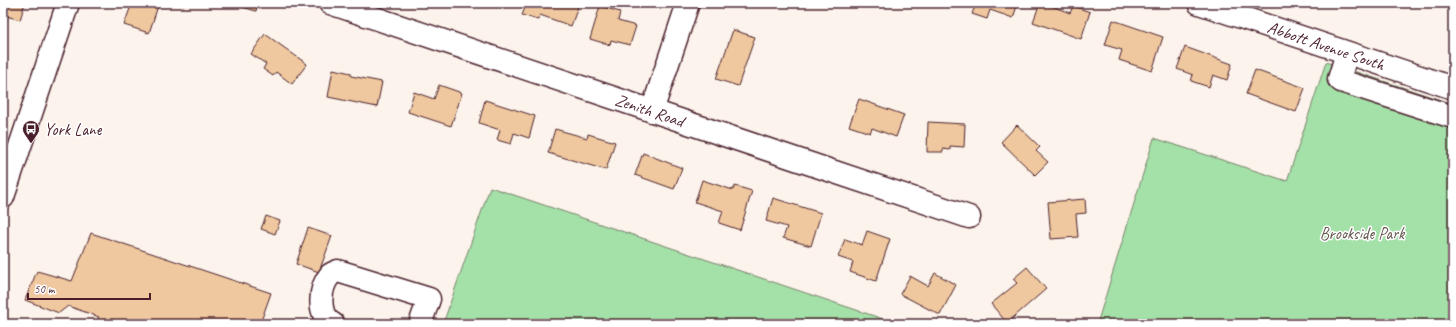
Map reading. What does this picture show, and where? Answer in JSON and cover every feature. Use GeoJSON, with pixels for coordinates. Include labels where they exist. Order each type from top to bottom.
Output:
{"type":"FeatureCollection","features":[{"type":"Feature","properties":{"kind":"street"},"geometry":{"type":"LineString","coordinates":[[5,185],[68,3]]}},
{"type":"Feature","properties":{"kind":"street","name":"Zenith Road"},"geometry":{"type":"LineString","coordinates":[[330,3],[969,217]]}},
{"type":"Feature","properties":{"kind":"street"},"geometry":{"type":"LineString","coordinates":[[652,111],[688,3]]}},
{"type":"Feature","properties":{"kind":"street","name":"Abbott Avenue South"},"geometry":{"type":"LineString","coordinates":[[1199,3],[1453,88]]}},
{"type":"Feature","properties":{"kind":"street"},"geometry":{"type":"LineString","coordinates":[[1347,53],[1339,79],[1341,81],[1453,118]]}},
{"type":"Feature","properties":{"kind":"street"},"geometry":{"type":"LineString","coordinates":[[333,324],[328,322],[321,308],[324,288],[330,275],[338,270],[429,299],[420,324]]}},
{"type":"Feature","properties":{"kind":"green space","name":"Brookside Park"},"geometry":{"type":"Polygon","coordinates":[[[1326,62],[1453,104],[1453,324],[1097,324],[1154,138],[1287,181],[1326,62]]]}},
{"type":"Feature","properties":{"kind":"green space"},"geometry":{"type":"Polygon","coordinates":[[[490,187],[898,324],[443,324],[490,187]]]}},
{"type":"Feature","properties":{"kind":"building"},"geometry":{"type":"Polygon","coordinates":[[[3,3],[25,3],[20,20],[3,15],[3,3]]]}},
{"type":"Feature","properties":{"kind":"building"},"geometry":{"type":"Polygon","coordinates":[[[132,3],[159,3],[149,33],[124,25],[132,3]]]}},
{"type":"Feature","properties":{"kind":"building"},"geometry":{"type":"Polygon","coordinates":[[[258,3],[256,11],[232,4],[258,3]]]}},
{"type":"Feature","properties":{"kind":"building"},"geometry":{"type":"Polygon","coordinates":[[[527,3],[579,4],[571,26],[540,15],[538,20],[522,15],[527,3]]]}},
{"type":"Feature","properties":{"kind":"building"},"geometry":{"type":"Polygon","coordinates":[[[968,3],[1018,3],[1013,18],[990,10],[987,19],[972,14],[975,6],[968,3]]]}},
{"type":"Feature","properties":{"kind":"building"},"geometry":{"type":"Polygon","coordinates":[[[1040,3],[1044,3],[1070,13],[1073,6],[1090,12],[1081,39],[1033,22],[1040,3]]]}},
{"type":"Feature","properties":{"kind":"building"},"geometry":{"type":"Polygon","coordinates":[[[1439,3],[1453,3],[1453,9],[1439,5],[1439,3]]]}},
{"type":"Feature","properties":{"kind":"building"},"geometry":{"type":"Polygon","coordinates":[[[600,6],[620,12],[618,21],[636,26],[630,45],[611,40],[610,45],[590,39],[600,6]]]}},
{"type":"Feature","properties":{"kind":"building"},"geometry":{"type":"Polygon","coordinates":[[[1113,20],[1163,37],[1152,71],[1119,60],[1122,50],[1105,45],[1113,20]]]}},
{"type":"Feature","properties":{"kind":"building"},"geometry":{"type":"Polygon","coordinates":[[[733,30],[755,37],[738,86],[716,79],[733,30]]]}},
{"type":"Feature","properties":{"kind":"building"},"geometry":{"type":"Polygon","coordinates":[[[265,34],[307,64],[292,84],[276,72],[273,76],[263,69],[266,64],[251,54],[265,34]]]}},
{"type":"Feature","properties":{"kind":"building"},"geometry":{"type":"Polygon","coordinates":[[[1185,47],[1232,64],[1227,80],[1213,75],[1209,87],[1191,81],[1193,75],[1177,69],[1185,47]]]}},
{"type":"Feature","properties":{"kind":"building"},"geometry":{"type":"Polygon","coordinates":[[[333,69],[351,73],[351,76],[382,82],[377,107],[328,97],[333,69]]]}},
{"type":"Feature","properties":{"kind":"building"},"geometry":{"type":"Polygon","coordinates":[[[1255,70],[1305,88],[1296,112],[1246,94],[1255,70]]]}},
{"type":"Feature","properties":{"kind":"building"},"geometry":{"type":"Polygon","coordinates":[[[439,85],[462,93],[451,126],[408,112],[414,92],[434,99],[439,85]]]}},
{"type":"Feature","properties":{"kind":"building"},"geometry":{"type":"Polygon","coordinates":[[[859,99],[904,115],[896,137],[872,128],[870,133],[849,126],[859,99]]]}},
{"type":"Feature","properties":{"kind":"building"},"geometry":{"type":"Polygon","coordinates":[[[485,100],[535,116],[529,138],[514,133],[511,144],[497,140],[500,130],[479,123],[485,100]]]}},
{"type":"Feature","properties":{"kind":"building"},"geometry":{"type":"Polygon","coordinates":[[[928,122],[965,124],[964,147],[950,146],[950,150],[943,149],[943,152],[927,152],[928,122]]]}},
{"type":"Feature","properties":{"kind":"building"},"geometry":{"type":"Polygon","coordinates":[[[1017,125],[1040,147],[1036,151],[1048,162],[1035,175],[1001,142],[1017,125]]]}},
{"type":"Feature","properties":{"kind":"building"},"geometry":{"type":"Polygon","coordinates":[[[555,129],[587,138],[588,134],[615,142],[606,170],[548,153],[555,129]]]}},
{"type":"Feature","properties":{"kind":"building"},"geometry":{"type":"Polygon","coordinates":[[[643,153],[682,168],[674,189],[635,175],[643,153]]]}},
{"type":"Feature","properties":{"kind":"building"},"geometry":{"type":"Polygon","coordinates":[[[702,180],[733,190],[735,186],[752,191],[740,230],[719,223],[723,211],[695,202],[702,180]]]}},
{"type":"Feature","properties":{"kind":"building"},"geometry":{"type":"Polygon","coordinates":[[[773,198],[821,213],[811,246],[783,238],[787,227],[766,221],[773,198]]]}},
{"type":"Feature","properties":{"kind":"building"},"geometry":{"type":"Polygon","coordinates":[[[1085,199],[1086,213],[1076,214],[1078,237],[1051,239],[1048,202],[1085,199]]]}},
{"type":"Feature","properties":{"kind":"building"},"geometry":{"type":"Polygon","coordinates":[[[266,216],[280,221],[275,234],[261,229],[266,216]]]}},
{"type":"Feature","properties":{"kind":"building"},"geometry":{"type":"Polygon","coordinates":[[[308,228],[332,236],[319,272],[296,264],[308,228]]]}},
{"type":"Feature","properties":{"kind":"building"},"geometry":{"type":"Polygon","coordinates":[[[867,231],[890,239],[876,281],[850,272],[853,262],[838,257],[845,239],[862,245],[867,231]]]}},
{"type":"Feature","properties":{"kind":"building"},"geometry":{"type":"Polygon","coordinates":[[[91,233],[271,293],[260,324],[95,324],[99,317],[68,306],[59,313],[25,300],[37,271],[72,281],[91,233]]]}},
{"type":"Feature","properties":{"kind":"building"},"geometry":{"type":"Polygon","coordinates":[[[1027,267],[1046,289],[1007,323],[991,304],[1017,283],[1013,279],[1027,267]]]}},
{"type":"Feature","properties":{"kind":"building"},"geometry":{"type":"Polygon","coordinates":[[[935,273],[956,285],[940,315],[900,294],[910,276],[928,286],[935,273]]]}},
{"type":"Feature","properties":{"kind":"place","name":"York Lane"},"geometry":{"type":"Point","coordinates":[31,144]}}]}
